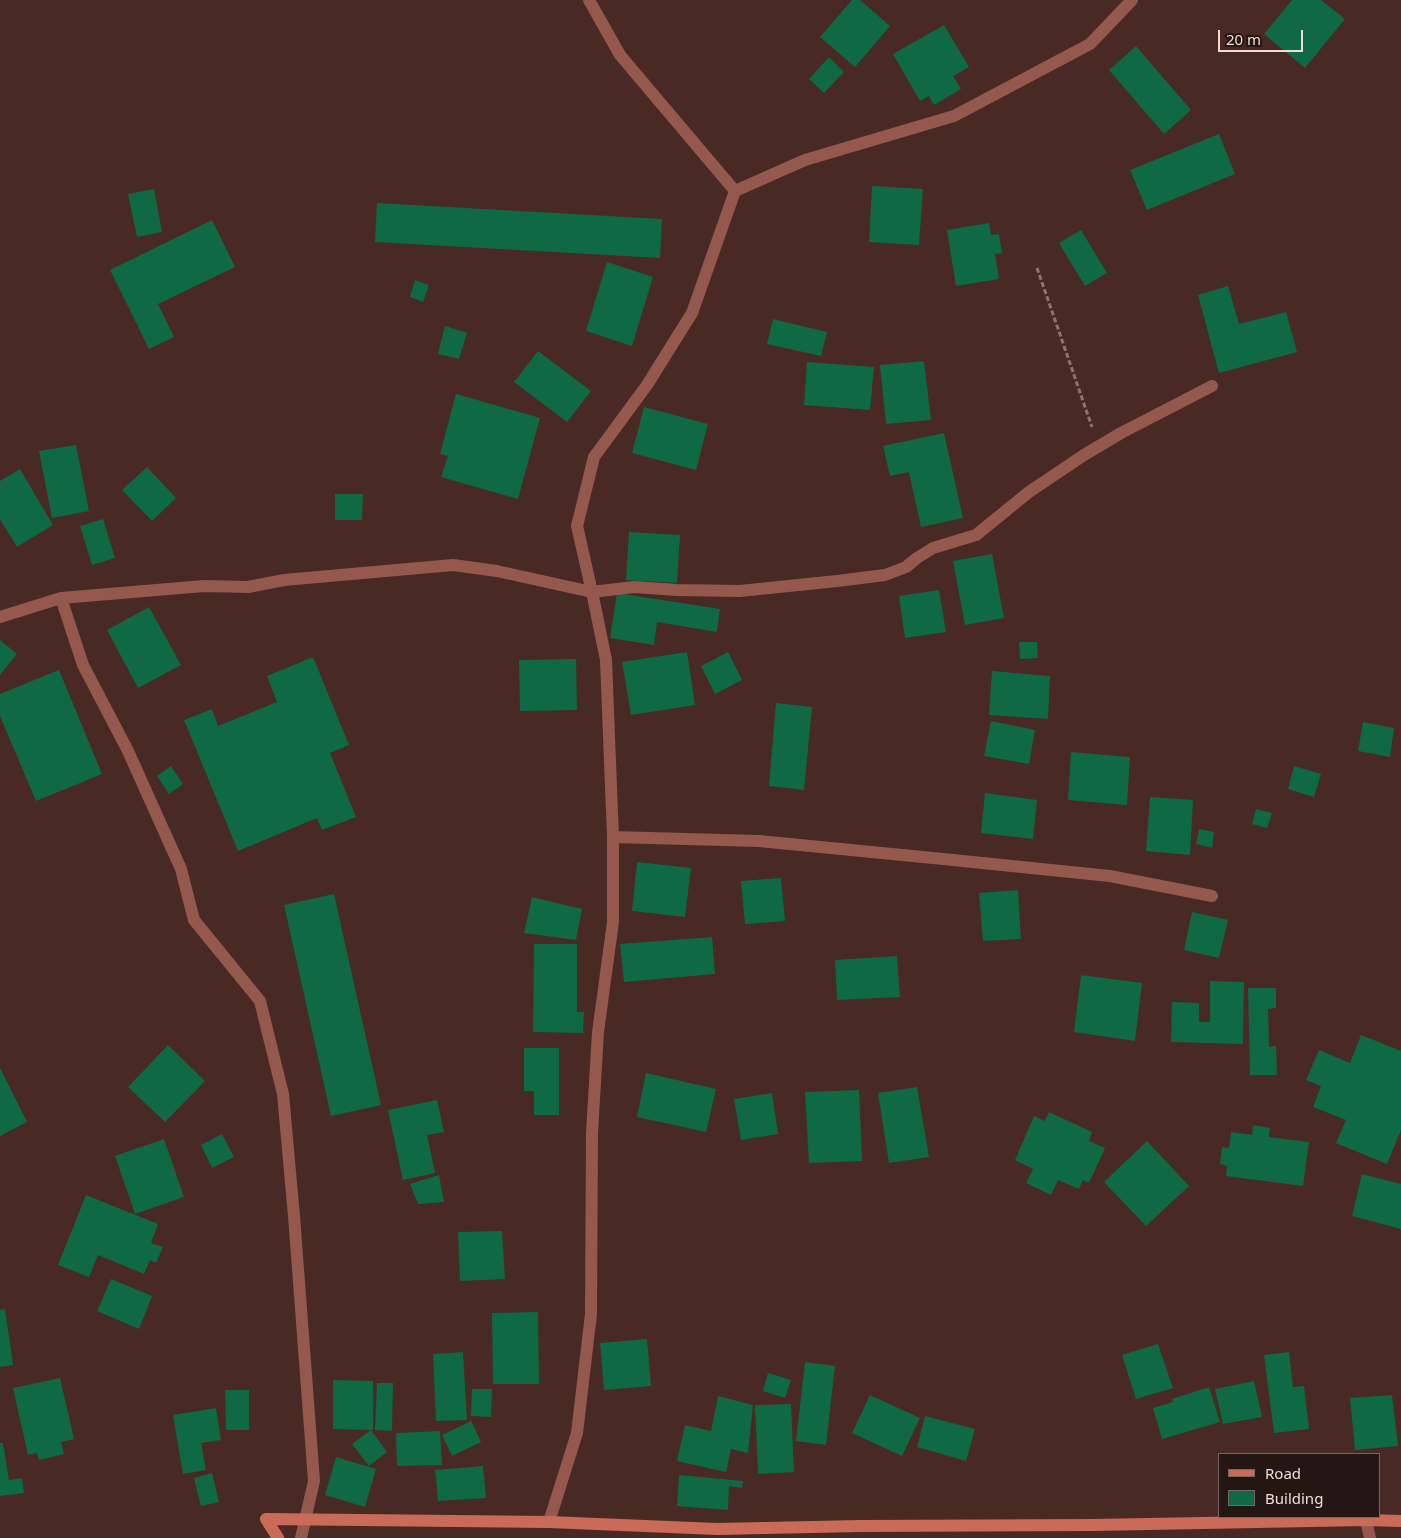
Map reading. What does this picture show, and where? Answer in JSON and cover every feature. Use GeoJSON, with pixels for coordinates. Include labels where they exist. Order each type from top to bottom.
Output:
{"type":"FeatureCollection","features":[{"type":"Feature","properties":{"kind":"street"},"geometry":{"type":"LineString","coordinates":[[589,0],[620,55],[735,191]]}},
{"type":"Feature","properties":{"kind":"street"},"geometry":{"type":"LineString","coordinates":[[549,1522],[577,1433],[591,1314],[592,1132],[598,1032],[613,922],[606,660],[577,526],[594,457],[647,385],[692,312],[735,191],[805,160],[954,116],[1090,44],[1132,0]]}},
{"type":"Feature","properties":{"kind":"street"},"geometry":{"type":"LineString","coordinates":[[0,617],[61,598],[204,586],[248,587],[284,580],[453,565],[497,571],[592,592],[634,588],[740,591],[885,574],[906,567],[933,548],[976,535],[1029,492],[1099,446],[1212,386]]}},
{"type":"Feature","properties":{"kind":"street"},"geometry":{"type":"LineString","coordinates":[[61,598],[83,665],[128,751],[181,869],[194,920],[260,1001],[283,1094],[294,1216],[314,1480],[301,1538]]}},
{"type":"Feature","properties":{"kind":"street"},"geometry":{"type":"LineString","coordinates":[[612,836],[759,841],[934,858],[1110,876],[1212,896]]}},
{"type":"Feature","properties":{"kind":"street"},"geometry":{"type":"LineString","coordinates":[[266,1519],[549,1522],[717,1529],[1401,1521]]}},
{"type":"Feature","properties":{"kind":"street"},"geometry":{"type":"LineString","coordinates":[[266,1519],[278,1538]]}},
{"type":"Feature","properties":{"kind":"street"},"geometry":{"type":"LineString","coordinates":[[266,1519],[284,1538]]}},
{"type":"Feature","properties":{"kind":"street"},"geometry":{"type":"LineString","coordinates":[[1366,1520],[1370,1538]]}},
{"type":"Feature","properties":{"kind":"path"},"geometry":{"type":"LineString","coordinates":[[1037,268],[1099,446]]}},
{"type":"Feature","properties":{"kind":"building"},"geometry":{"type":"Polygon","coordinates":[[[852,0],[860,0],[890,26],[855,67],[820,37],[852,0]]]}},
{"type":"Feature","properties":{"kind":"building"},"geometry":{"type":"Polygon","coordinates":[[[1292,0],[1321,0],[1345,19],[1305,68],[1264,34],[1292,0]]]}},
{"type":"Feature","properties":{"kind":"building"},"geometry":{"type":"Polygon","coordinates":[[[944,25],[969,67],[953,76],[961,89],[934,105],[929,96],[920,101],[893,54],[944,25]]]}},
{"type":"Feature","properties":{"kind":"building"},"geometry":{"type":"Polygon","coordinates":[[[1136,46],[1191,110],[1164,134],[1109,70],[1136,46]]]}},
{"type":"Feature","properties":{"kind":"building"},"geometry":{"type":"Polygon","coordinates":[[[829,57],[844,72],[824,93],[809,79],[829,57]]]}},
{"type":"Feature","properties":{"kind":"building"},"geometry":{"type":"Polygon","coordinates":[[[1219,134],[1235,174],[1147,210],[1130,170],[1219,134]]]}},
{"type":"Feature","properties":{"kind":"building"},"geometry":{"type":"Polygon","coordinates":[[[872,186],[923,189],[919,245],[869,242],[872,186]]]}},
{"type":"Feature","properties":{"kind":"building"},"geometry":{"type":"Polygon","coordinates":[[[154,189],[162,232],[137,237],[128,194],[154,189]]]}},
{"type":"Feature","properties":{"kind":"building"},"geometry":{"type":"Polygon","coordinates":[[[377,203],[662,219],[660,258],[375,242],[377,203]]]}},
{"type":"Feature","properties":{"kind":"building"},"geometry":{"type":"Polygon","coordinates":[[[212,220],[235,267],[158,304],[174,337],[149,349],[110,270],[212,220]]]}},
{"type":"Feature","properties":{"kind":"building"},"geometry":{"type":"Polygon","coordinates":[[[989,223],[991,235],[999,234],[1002,253],[995,254],[999,279],[956,286],[947,230],[989,223]]]}},
{"type":"Feature","properties":{"kind":"building"},"geometry":{"type":"Polygon","coordinates":[[[1081,230],[1107,273],[1085,286],[1059,243],[1081,230]]]}},
{"type":"Feature","properties":{"kind":"building"},"geometry":{"type":"Polygon","coordinates":[[[607,262],[653,277],[632,346],[586,331],[607,262]]]}},
{"type":"Feature","properties":{"kind":"building"},"geometry":{"type":"Polygon","coordinates":[[[415,280],[429,285],[423,302],[410,297],[415,280]]]}},
{"type":"Feature","properties":{"kind":"building"},"geometry":{"type":"Polygon","coordinates":[[[1228,286],[1239,324],[1286,312],[1297,352],[1219,373],[1198,295],[1228,286]]]}},
{"type":"Feature","properties":{"kind":"building"},"geometry":{"type":"Polygon","coordinates":[[[773,319],[827,332],[821,356],[767,344],[773,319]]]}},
{"type":"Feature","properties":{"kind":"building"},"geometry":{"type":"Polygon","coordinates":[[[445,326],[467,333],[459,359],[438,354],[445,326]]]}},
{"type":"Feature","properties":{"kind":"building"},"geometry":{"type":"Polygon","coordinates":[[[538,351],[591,391],[567,422],[514,382],[538,351]]]}},
{"type":"Feature","properties":{"kind":"building"},"geometry":{"type":"Polygon","coordinates":[[[924,361],[931,420],[886,424],[880,365],[924,361]]]}},
{"type":"Feature","properties":{"kind":"building"},"geometry":{"type":"Polygon","coordinates":[[[807,362],[874,367],[870,410],[804,405],[807,362]]]}},
{"type":"Feature","properties":{"kind":"building"},"geometry":{"type":"Polygon","coordinates":[[[456,394],[540,418],[518,499],[441,477],[448,456],[440,454],[456,394]]]}},
{"type":"Feature","properties":{"kind":"building"},"geometry":{"type":"Polygon","coordinates":[[[644,407],[708,424],[696,470],[632,453],[644,407]]]}},
{"type":"Feature","properties":{"kind":"building"},"geometry":{"type":"Polygon","coordinates":[[[944,433],[963,518],[921,527],[909,472],[890,476],[883,446],[944,433]]]}},
{"type":"Feature","properties":{"kind":"building"},"geometry":{"type":"Polygon","coordinates":[[[76,445],[89,511],[52,518],[39,451],[76,445]]]}},
{"type":"Feature","properties":{"kind":"building"},"geometry":{"type":"Polygon","coordinates":[[[147,467],[176,498],[152,521],[122,490],[147,467]]]}},
{"type":"Feature","properties":{"kind":"building"},"geometry":{"type":"Polygon","coordinates":[[[20,469],[53,525],[17,547],[0,519],[0,481],[20,469]]]}},
{"type":"Feature","properties":{"kind":"building"},"geometry":{"type":"Polygon","coordinates":[[[335,494],[363,494],[362,520],[335,520],[335,494]]]}},
{"type":"Feature","properties":{"kind":"building"},"geometry":{"type":"Polygon","coordinates":[[[103,519],[115,558],[92,565],[80,526],[103,519]]]}},
{"type":"Feature","properties":{"kind":"building"},"geometry":{"type":"Polygon","coordinates":[[[629,532],[680,535],[677,583],[626,580],[629,532]]]}},
{"type":"Feature","properties":{"kind":"building"},"geometry":{"type":"Polygon","coordinates":[[[992,554],[1004,618],[965,625],[953,561],[992,554]]]}},
{"type":"Feature","properties":{"kind":"building"},"geometry":{"type":"Polygon","coordinates":[[[939,590],[946,632],[905,638],[899,596],[939,590]]]}},
{"type":"Feature","properties":{"kind":"building"},"geometry":{"type":"Polygon","coordinates":[[[617,593],[720,609],[717,632],[657,622],[654,645],[610,638],[617,593]]]}},
{"type":"Feature","properties":{"kind":"building"},"geometry":{"type":"Polygon","coordinates":[[[149,607],[181,665],[138,688],[107,630],[149,607]]]}},
{"type":"Feature","properties":{"kind":"building"},"geometry":{"type":"Polygon","coordinates":[[[0,640],[17,654],[0,675],[0,640]]]}},
{"type":"Feature","properties":{"kind":"building"},"geometry":{"type":"Polygon","coordinates":[[[1019,642],[1037,642],[1038,658],[1020,659],[1019,642]]]}},
{"type":"Feature","properties":{"kind":"building"},"geometry":{"type":"Polygon","coordinates":[[[687,652],[695,705],[631,715],[622,662],[687,652]]]}},
{"type":"Feature","properties":{"kind":"building"},"geometry":{"type":"Polygon","coordinates":[[[728,652],[742,680],[715,694],[701,666],[728,652]]]}},
{"type":"Feature","properties":{"kind":"building"},"geometry":{"type":"Polygon","coordinates":[[[313,657],[349,745],[330,753],[356,817],[322,830],[317,818],[238,851],[184,720],[212,709],[218,726],[277,702],[267,676],[313,657]]]}},
{"type":"Feature","properties":{"kind":"building"},"geometry":{"type":"Polygon","coordinates":[[[576,659],[577,710],[520,711],[519,660],[576,659]]]}},
{"type":"Feature","properties":{"kind":"building"},"geometry":{"type":"Polygon","coordinates":[[[59,670],[102,774],[36,801],[0,716],[0,694],[59,670]]]}},
{"type":"Feature","properties":{"kind":"building"},"geometry":{"type":"Polygon","coordinates":[[[992,671],[1050,676],[1048,719],[989,715],[992,671]]]}},
{"type":"Feature","properties":{"kind":"building"},"geometry":{"type":"Polygon","coordinates":[[[776,703],[812,707],[804,790],[769,786],[776,703]]]}},
{"type":"Feature","properties":{"kind":"building"},"geometry":{"type":"Polygon","coordinates":[[[991,721],[1035,730],[1029,764],[984,756],[991,721]]]}},
{"type":"Feature","properties":{"kind":"building"},"geometry":{"type":"Polygon","coordinates":[[[1363,722],[1394,728],[1390,757],[1358,751],[1363,722]]]}},
{"type":"Feature","properties":{"kind":"building"},"geometry":{"type":"Polygon","coordinates":[[[1071,752],[1130,757],[1127,805],[1068,800],[1071,752]]]}},
{"type":"Feature","properties":{"kind":"building"},"geometry":{"type":"Polygon","coordinates":[[[171,766],[183,784],[169,794],[157,776],[171,766]]]}},
{"type":"Feature","properties":{"kind":"building"},"geometry":{"type":"Polygon","coordinates":[[[1294,766],[1321,774],[1314,797],[1288,789],[1294,766]]]}},
{"type":"Feature","properties":{"kind":"building"},"geometry":{"type":"Polygon","coordinates":[[[985,793],[1037,800],[1033,839],[981,833],[985,793]]]}},
{"type":"Feature","properties":{"kind":"building"},"geometry":{"type":"Polygon","coordinates":[[[1150,797],[1193,800],[1190,855],[1146,851],[1150,797]]]}},
{"type":"Feature","properties":{"kind":"building"},"geometry":{"type":"Polygon","coordinates":[[[1256,809],[1272,813],[1267,828],[1252,824],[1256,809]]]}},
{"type":"Feature","properties":{"kind":"building"},"geometry":{"type":"Polygon","coordinates":[[[1199,829],[1214,832],[1212,848],[1196,844],[1199,829]]]}},
{"type":"Feature","properties":{"kind":"building"},"geometry":{"type":"Polygon","coordinates":[[[637,862],[691,868],[685,917],[632,911],[637,862]]]}},
{"type":"Feature","properties":{"kind":"building"},"geometry":{"type":"Polygon","coordinates":[[[781,878],[785,921],[745,924],[741,881],[781,878]]]}},
{"type":"Feature","properties":{"kind":"building"},"geometry":{"type":"Polygon","coordinates":[[[1018,890],[1021,939],[983,941],[979,893],[1018,890]]]}},
{"type":"Feature","properties":{"kind":"building"},"geometry":{"type":"Polygon","coordinates":[[[334,894],[381,1105],[331,1116],[284,905],[334,894]]]}},
{"type":"Feature","properties":{"kind":"building"},"geometry":{"type":"Polygon","coordinates":[[[532,897],[582,909],[576,940],[524,933],[532,897]]]}},
{"type":"Feature","properties":{"kind":"building"},"geometry":{"type":"Polygon","coordinates":[[[1192,912],[1228,920],[1219,958],[1184,950],[1192,912]]]}},
{"type":"Feature","properties":{"kind":"building"},"geometry":{"type":"Polygon","coordinates":[[[712,937],[715,974],[624,982],[620,944],[712,937]]]}},
{"type":"Feature","properties":{"kind":"building"},"geometry":{"type":"Polygon","coordinates":[[[534,944],[577,944],[577,1012],[584,1012],[583,1033],[533,1032],[534,944]]]}},
{"type":"Feature","properties":{"kind":"building"},"geometry":{"type":"Polygon","coordinates":[[[897,956],[900,997],[837,1000],[835,960],[897,956]]]}},
{"type":"Feature","properties":{"kind":"building"},"geometry":{"type":"Polygon","coordinates":[[[1081,975],[1142,983],[1135,1041],[1074,1032],[1081,975]]]}},
{"type":"Feature","properties":{"kind":"building"},"geometry":{"type":"Polygon","coordinates":[[[1210,981],[1244,982],[1243,1044],[1171,1042],[1172,1002],[1199,1003],[1199,1022],[1210,1022],[1210,981]]]}},
{"type":"Feature","properties":{"kind":"building"},"geometry":{"type":"Polygon","coordinates":[[[1248,988],[1276,988],[1276,1008],[1268,1009],[1269,1047],[1276,1046],[1277,1075],[1250,1075],[1248,988]]]}},
{"type":"Feature","properties":{"kind":"building"},"geometry":{"type":"Polygon","coordinates":[[[1361,1035],[1401,1051],[1401,1130],[1387,1164],[1336,1143],[1346,1120],[1313,1107],[1321,1086],[1306,1080],[1319,1050],[1350,1063],[1361,1035]]]}},
{"type":"Feature","properties":{"kind":"building"},"geometry":{"type":"Polygon","coordinates":[[[168,1045],[205,1081],[165,1122],[128,1087],[168,1045]]]}},
{"type":"Feature","properties":{"kind":"building"},"geometry":{"type":"Polygon","coordinates":[[[524,1048],[559,1048],[559,1115],[534,1115],[534,1091],[524,1091],[524,1048]]]}},
{"type":"Feature","properties":{"kind":"building"},"geometry":{"type":"Polygon","coordinates":[[[0,1068],[27,1122],[0,1136],[0,1068]]]}},
{"type":"Feature","properties":{"kind":"building"},"geometry":{"type":"Polygon","coordinates":[[[646,1073],[716,1089],[706,1132],[637,1117],[646,1073]]]}},
{"type":"Feature","properties":{"kind":"building"},"geometry":{"type":"Polygon","coordinates":[[[917,1087],[929,1157],[889,1163],[878,1093],[917,1087]]]}},
{"type":"Feature","properties":{"kind":"building"},"geometry":{"type":"Polygon","coordinates":[[[859,1090],[862,1161],[809,1163],[805,1092],[859,1090]]]}},
{"type":"Feature","properties":{"kind":"building"},"geometry":{"type":"Polygon","coordinates":[[[772,1093],[778,1134],[741,1140],[734,1099],[772,1093]]]}},
{"type":"Feature","properties":{"kind":"building"},"geometry":{"type":"Polygon","coordinates":[[[437,1100],[444,1132],[427,1135],[435,1173],[403,1180],[388,1110],[437,1100]]]}},
{"type":"Feature","properties":{"kind":"building"},"geometry":{"type":"Polygon","coordinates":[[[1049,1112],[1092,1132],[1089,1141],[1105,1148],[1089,1183],[1083,1180],[1079,1189],[1058,1180],[1051,1195],[1026,1183],[1033,1169],[1015,1160],[1034,1116],[1045,1121],[1049,1112]]]}},
{"type":"Feature","properties":{"kind":"building"},"geometry":{"type":"Polygon","coordinates":[[[1253,1125],[1270,1128],[1269,1137],[1309,1142],[1303,1186],[1226,1176],[1227,1166],[1220,1164],[1222,1147],[1229,1148],[1231,1132],[1252,1135],[1253,1125]]]}},
{"type":"Feature","properties":{"kind":"building"},"geometry":{"type":"Polygon","coordinates":[[[222,1134],[234,1157],[212,1168],[201,1145],[222,1134]]]}},
{"type":"Feature","properties":{"kind":"building"},"geometry":{"type":"Polygon","coordinates":[[[164,1139],[184,1197],[135,1214],[115,1156],[164,1139]]]}},
{"type":"Feature","properties":{"kind":"building"},"geometry":{"type":"Polygon","coordinates":[[[1147,1141],[1189,1186],[1146,1226],[1104,1182],[1147,1141]]]}},
{"type":"Feature","properties":{"kind":"building"},"geometry":{"type":"Polygon","coordinates":[[[1362,1174],[1401,1184],[1401,1229],[1352,1216],[1362,1174]]]}},
{"type":"Feature","properties":{"kind":"building"},"geometry":{"type":"Polygon","coordinates":[[[439,1175],[444,1202],[418,1204],[410,1184],[439,1175]]]}},
{"type":"Feature","properties":{"kind":"building"},"geometry":{"type":"Polygon","coordinates":[[[86,1195],[158,1224],[151,1243],[163,1247],[156,1263],[150,1260],[144,1274],[98,1255],[89,1277],[58,1265],[86,1195]]]}},
{"type":"Feature","properties":{"kind":"building"},"geometry":{"type":"Polygon","coordinates":[[[502,1231],[505,1279],[460,1281],[458,1232],[502,1231]]]}},
{"type":"Feature","properties":{"kind":"building"},"geometry":{"type":"Polygon","coordinates":[[[111,1279],[152,1296],[139,1329],[97,1311],[111,1279]]]}},
{"type":"Feature","properties":{"kind":"building"},"geometry":{"type":"Polygon","coordinates":[[[5,1309],[13,1365],[0,1367],[0,1310],[5,1309]]]}},
{"type":"Feature","properties":{"kind":"building"},"geometry":{"type":"Polygon","coordinates":[[[538,1312],[539,1384],[493,1384],[492,1313],[538,1312]]]}},
{"type":"Feature","properties":{"kind":"building"},"geometry":{"type":"Polygon","coordinates":[[[647,1339],[651,1386],[604,1390],[600,1343],[647,1339]]]}},
{"type":"Feature","properties":{"kind":"building"},"geometry":{"type":"Polygon","coordinates":[[[1158,1344],[1173,1388],[1136,1399],[1122,1355],[1158,1344]]]}},
{"type":"Feature","properties":{"kind":"building"},"geometry":{"type":"Polygon","coordinates":[[[463,1352],[467,1420],[436,1421],[433,1354],[463,1352]]]}},
{"type":"Feature","properties":{"kind":"building"},"geometry":{"type":"Polygon","coordinates":[[[1289,1352],[1293,1387],[1304,1386],[1309,1429],[1274,1433],[1264,1355],[1289,1352]]]}},
{"type":"Feature","properties":{"kind":"building"},"geometry":{"type":"Polygon","coordinates":[[[805,1362],[835,1366],[826,1445],[796,1441],[805,1362]]]}},
{"type":"Feature","properties":{"kind":"building"},"geometry":{"type":"Polygon","coordinates":[[[768,1373],[791,1380],[785,1398],[763,1391],[768,1373]]]}},
{"type":"Feature","properties":{"kind":"building"},"geometry":{"type":"Polygon","coordinates":[[[60,1378],[74,1439],[61,1442],[64,1454],[39,1460],[37,1453],[28,1455],[13,1388],[60,1378]]]}},
{"type":"Feature","properties":{"kind":"building"},"geometry":{"type":"Polygon","coordinates":[[[333,1380],[373,1381],[373,1430],[333,1429],[333,1380]]]}},
{"type":"Feature","properties":{"kind":"building"},"geometry":{"type":"Polygon","coordinates":[[[1254,1381],[1262,1417],[1223,1424],[1215,1389],[1254,1381]]]}},
{"type":"Feature","properties":{"kind":"building"},"geometry":{"type":"Polygon","coordinates":[[[377,1383],[393,1383],[392,1431],[375,1430],[377,1383]]]}},
{"type":"Feature","properties":{"kind":"building"},"geometry":{"type":"Polygon","coordinates":[[[1209,1387],[1220,1422],[1162,1439],[1153,1408],[1173,1402],[1172,1399],[1209,1387]]]}},
{"type":"Feature","properties":{"kind":"building"},"geometry":{"type":"Polygon","coordinates":[[[472,1389],[492,1389],[491,1417],[471,1416],[472,1389]]]}},
{"type":"Feature","properties":{"kind":"building"},"geometry":{"type":"Polygon","coordinates":[[[225,1390],[249,1390],[249,1430],[226,1430],[225,1390]]]}},
{"type":"Feature","properties":{"kind":"building"},"geometry":{"type":"Polygon","coordinates":[[[870,1395],[920,1418],[902,1456],[852,1433],[870,1395]]]}},
{"type":"Feature","properties":{"kind":"building"},"geometry":{"type":"Polygon","coordinates":[[[1392,1395],[1398,1446],[1355,1450],[1350,1398],[1392,1395]]]}},
{"type":"Feature","properties":{"kind":"building"},"geometry":{"type":"Polygon","coordinates":[[[718,1396],[753,1405],[748,1453],[731,1449],[726,1472],[677,1461],[685,1425],[711,1431],[718,1396]]]}},
{"type":"Feature","properties":{"kind":"building"},"geometry":{"type":"Polygon","coordinates":[[[791,1404],[794,1472],[758,1474],[755,1405],[791,1404]]]}},
{"type":"Feature","properties":{"kind":"building"},"geometry":{"type":"Polygon","coordinates":[[[216,1408],[221,1440],[201,1443],[206,1470],[183,1474],[173,1415],[216,1408]]]}},
{"type":"Feature","properties":{"kind":"building"},"geometry":{"type":"Polygon","coordinates":[[[925,1416],[975,1429],[966,1461],[917,1447],[925,1416]]]}},
{"type":"Feature","properties":{"kind":"building"},"geometry":{"type":"Polygon","coordinates":[[[471,1421],[481,1442],[452,1456],[442,1435],[471,1421]]]}},
{"type":"Feature","properties":{"kind":"building"},"geometry":{"type":"Polygon","coordinates":[[[371,1430],[387,1452],[369,1466],[352,1444],[371,1430]]]}},
{"type":"Feature","properties":{"kind":"building"},"geometry":{"type":"Polygon","coordinates":[[[440,1431],[442,1465],[397,1466],[396,1433],[440,1431]]]}},
{"type":"Feature","properties":{"kind":"building"},"geometry":{"type":"Polygon","coordinates":[[[0,1443],[3,1443],[9,1480],[22,1478],[24,1493],[0,1496],[0,1443]]]}},
{"type":"Feature","properties":{"kind":"building"},"geometry":{"type":"Polygon","coordinates":[[[336,1457],[376,1469],[365,1507],[325,1495],[336,1457]]]}},
{"type":"Feature","properties":{"kind":"building"},"geometry":{"type":"Polygon","coordinates":[[[483,1466],[486,1498],[438,1501],[435,1470],[483,1466]]]}},
{"type":"Feature","properties":{"kind":"building"},"geometry":{"type":"Polygon","coordinates":[[[212,1473],[219,1502],[201,1506],[194,1478],[212,1473]]]}},
{"type":"Feature","properties":{"kind":"building"},"geometry":{"type":"Polygon","coordinates":[[[679,1475],[743,1481],[742,1488],[729,1486],[728,1510],[677,1506],[679,1475]]]}}]}
